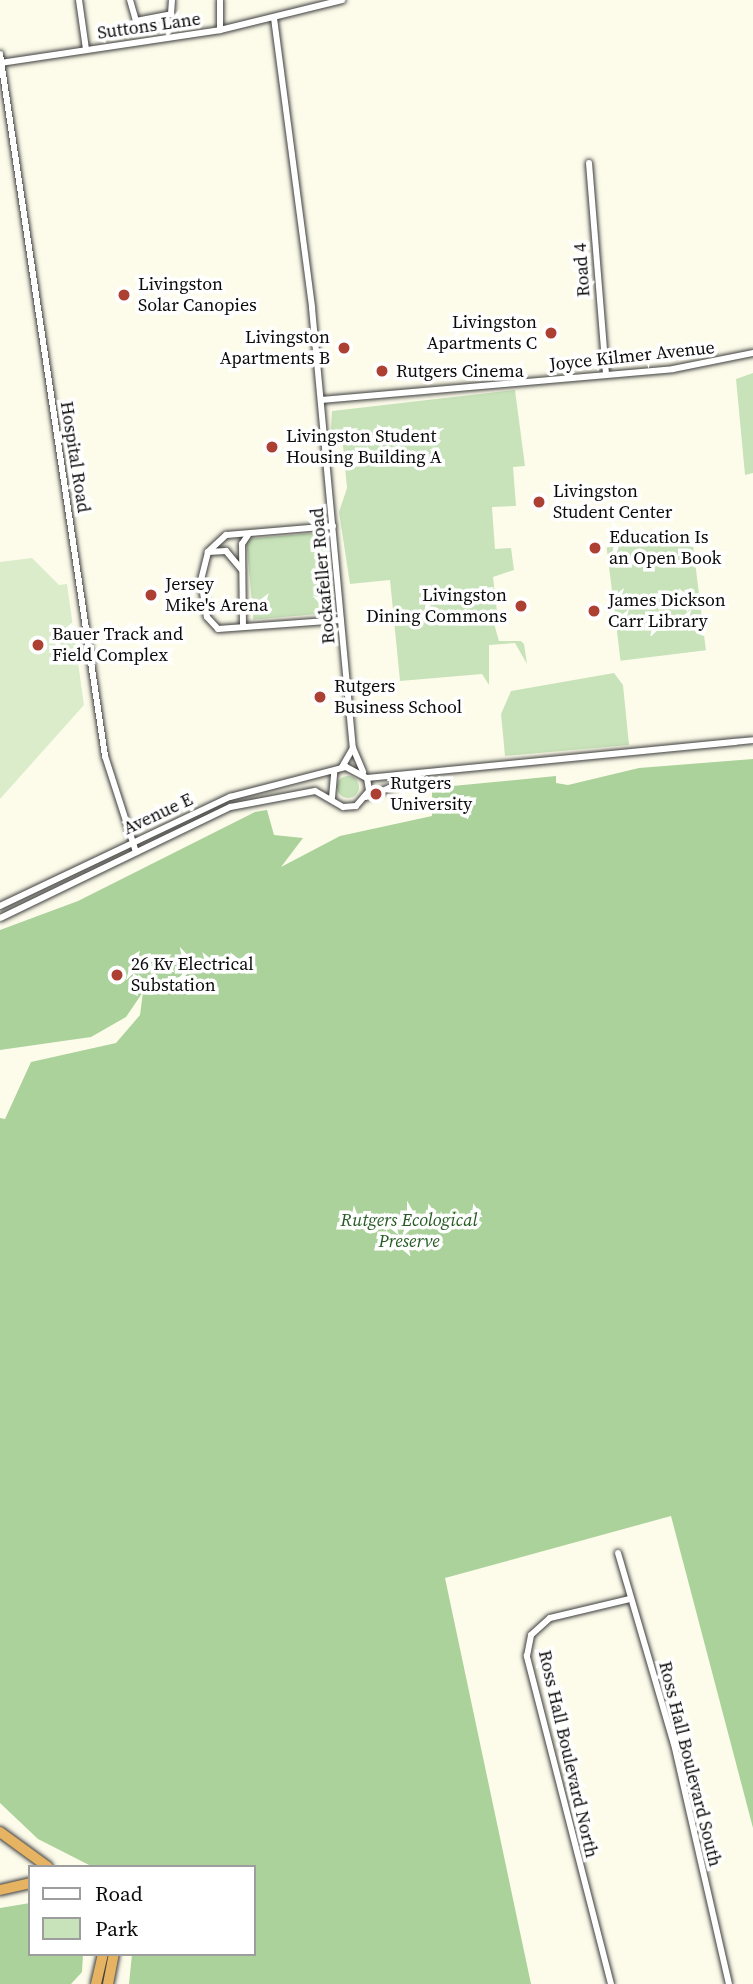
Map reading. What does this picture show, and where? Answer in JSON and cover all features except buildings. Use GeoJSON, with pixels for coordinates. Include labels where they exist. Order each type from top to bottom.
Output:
{"type":"FeatureCollection","features":[{"type":"Feature","properties":{"kind":"highway"},"geometry":{"type":"LineString","coordinates":[[0,1832],[45,1865]]}},
{"type":"Feature","properties":{"kind":"highway"},"geometry":{"type":"LineString","coordinates":[[0,1890],[28,1883]]}},
{"type":"Feature","properties":{"kind":"highway"},"geometry":{"type":"LineString","coordinates":[[96,1984],[103,1956]]}},
{"type":"Feature","properties":{"kind":"highway"},"geometry":{"type":"LineString","coordinates":[[108,1984],[114,1956]]}},
{"type":"Feature","properties":{"kind":"street"},"geometry":{"type":"LineString","coordinates":[[79,0],[86,49]]}},
{"type":"Feature","properties":{"kind":"street"},"geometry":{"type":"LineString","coordinates":[[130,0],[135,21],[171,14],[172,0]]}},
{"type":"Feature","properties":{"kind":"street"},"geometry":{"type":"LineString","coordinates":[[219,30],[220,0]]}},
{"type":"Feature","properties":{"kind":"street","name":"Suttons Lane"},"geometry":{"type":"LineString","coordinates":[[1,63],[219,30],[342,0]]}},
{"type":"Feature","properties":{"kind":"street"},"geometry":{"type":"LineString","coordinates":[[274,18],[311,299],[321,400]]}},
{"type":"Feature","properties":{"kind":"street","name":"Hospital Road"},"geometry":{"type":"LineString","coordinates":[[0,54],[105,756],[136,852]]}},
{"type":"Feature","properties":{"kind":"street","name":"Road 4"},"geometry":{"type":"LineString","coordinates":[[589,163],[606,374]]}},
{"type":"Feature","properties":{"kind":"street","name":"Joyce Kilmer Avenue"},"geometry":{"type":"LineString","coordinates":[[321,400],[606,374],[753,353]]}},
{"type":"Feature","properties":{"kind":"street","name":"Rockafeller Road"},"geometry":{"type":"LineString","coordinates":[[321,400],[353,748],[365,775]]}},
{"type":"Feature","properties":{"kind":"street"},"geometry":{"type":"LineString","coordinates":[[333,526],[226,535],[208,552],[201,580],[207,617],[218,629],[341,620]]}},
{"type":"Feature","properties":{"kind":"street"},"geometry":{"type":"LineString","coordinates":[[243,626],[243,572],[248,535]]}},
{"type":"Feature","properties":{"kind":"street"},"geometry":{"type":"LineString","coordinates":[[208,552],[226,551],[243,572]]}},
{"type":"Feature","properties":{"kind":"street","name":"Avenue E"},"geometry":{"type":"LineString","coordinates":[[0,906],[230,797],[338,770],[365,775],[426,774],[753,740]]}},
{"type":"Feature","properties":{"kind":"street"},"geometry":{"type":"LineString","coordinates":[[332,799],[328,788],[353,748]]}},
{"type":"Feature","properties":{"kind":"street","name":"Avenue E"},"geometry":{"type":"LineString","coordinates":[[0,918],[251,800],[315,790],[350,807],[366,797],[426,774]]}},
{"type":"Feature","properties":{"kind":"street"},"geometry":{"type":"LineString","coordinates":[[365,775],[366,797]]}},
{"type":"Feature","properties":{"kind":"street","name":"Ross Hall Boulevard South"},"geometry":{"type":"LineString","coordinates":[[618,1553],[674,1744],[729,1984]]}},
{"type":"Feature","properties":{"kind":"street","name":"Ross Hall Boulevard North"},"geometry":{"type":"LineString","coordinates":[[611,1984],[527,1656],[531,1634],[550,1618],[630,1599]]}},
{"type":"Feature","properties":{"kind":"green space"},"geometry":{"type":"Polygon","coordinates":[[[753,373],[753,473],[745,475],[736,379],[753,373]]]}},
{"type":"Feature","properties":{"kind":"green space"},"geometry":{"type":"Polygon","coordinates":[[[515,390],[525,466],[513,467],[516,506],[492,507],[495,549],[511,548],[514,570],[493,577],[497,612],[491,613],[499,641],[521,641],[524,644],[527,664],[515,643],[489,645],[489,685],[482,674],[400,681],[390,580],[350,584],[339,512],[347,488],[343,446],[331,429],[332,411],[515,390]]]}},
{"type":"Feature","properties":{"kind":"green space"},"geometry":{"type":"Polygon","coordinates":[[[326,532],[333,613],[253,620],[246,539],[326,532]]]}},
{"type":"Feature","properties":{"kind":"green space"},"geometry":{"type":"Polygon","coordinates":[[[692,537],[706,650],[621,661],[607,547],[692,537]]]}},
{"type":"Feature","properties":{"kind":"green space","name":"Bauer Track and Field Complex"},"geometry":{"type":"Polygon","coordinates":[[[32,558],[59,585],[67,584],[84,705],[0,799],[0,562],[32,558]]]}},
{"type":"Feature","properties":{"kind":"green space"},"geometry":{"type":"Polygon","coordinates":[[[614,673],[623,685],[629,745],[505,756],[501,714],[511,691],[614,673]]]}},
{"type":"Feature","properties":{"kind":"green space","name":"Rutgers Ecological Preserve"},"geometry":{"type":"Polygon","coordinates":[[[753,759],[753,1828],[671,1516],[445,1578],[531,1984],[129,1984],[132,1956],[256,1956],[256,1865],[89,1865],[38,1839],[0,1803],[0,1118],[5,1119],[31,1062],[116,1043],[140,1015],[143,992],[126,1017],[91,1037],[0,1050],[0,930],[78,901],[255,812],[267,810],[274,835],[303,838],[281,867],[340,836],[432,816],[432,788],[556,776],[556,783],[568,785],[639,768],[753,759]]]}},
{"type":"Feature","properties":{"kind":"green space"},"geometry":{"type":"Polygon","coordinates":[[[348,776],[356,779],[359,787],[356,795],[348,798],[340,795],[337,787],[340,779],[348,776]]]}},
{"type":"Feature","properties":{"kind":"green space"},"geometry":{"type":"Polygon","coordinates":[[[28,1903],[28,1956],[83,1956],[82,1972],[71,1984],[0,1984],[0,1908],[28,1903]]]}},
{"type":"Feature","properties":{"kind":"place","name":"Livingston Solar Canopies"},"geometry":{"type":"Point","coordinates":[124,295]}},
{"type":"Feature","properties":{"kind":"place","name":"Livingston Apartments C"},"geometry":{"type":"Point","coordinates":[551,333]}},
{"type":"Feature","properties":{"kind":"place","name":"Livingston Apartments B"},"geometry":{"type":"Point","coordinates":[344,348]}},
{"type":"Feature","properties":{"kind":"place","name":"Rutgers Cinema"},"geometry":{"type":"Point","coordinates":[382,371]}},
{"type":"Feature","properties":{"kind":"place","name":"Livingston Student Housing Building A"},"geometry":{"type":"Point","coordinates":[272,447]}},
{"type":"Feature","properties":{"kind":"place","name":"Livingston Student Center"},"geometry":{"type":"Point","coordinates":[539,502]}},
{"type":"Feature","properties":{"kind":"place","name":"Education Is an Open Book"},"geometry":{"type":"Point","coordinates":[595,548]}},
{"type":"Feature","properties":{"kind":"place","name":"Jersey Mike's Arena"},"geometry":{"type":"Point","coordinates":[151,595]}},
{"type":"Feature","properties":{"kind":"place","name":"Livingston Dining Commons"},"geometry":{"type":"Point","coordinates":[521,606]}},
{"type":"Feature","properties":{"kind":"place","name":"James Dickson Carr Library"},"geometry":{"type":"Point","coordinates":[594,611]}},
{"type":"Feature","properties":{"kind":"place","name":"Bauer Track and Field Complex"},"geometry":{"type":"Point","coordinates":[38,645]}},
{"type":"Feature","properties":{"kind":"place","name":"Rutgers Business School"},"geometry":{"type":"Point","coordinates":[320,697]}},
{"type":"Feature","properties":{"kind":"place","name":"Rutgers University"},"geometry":{"type":"Point","coordinates":[376,794]}},
{"type":"Feature","properties":{"kind":"place","name":"26 Kv Electrical Substation"},"geometry":{"type":"Point","coordinates":[117,975]}}]}
